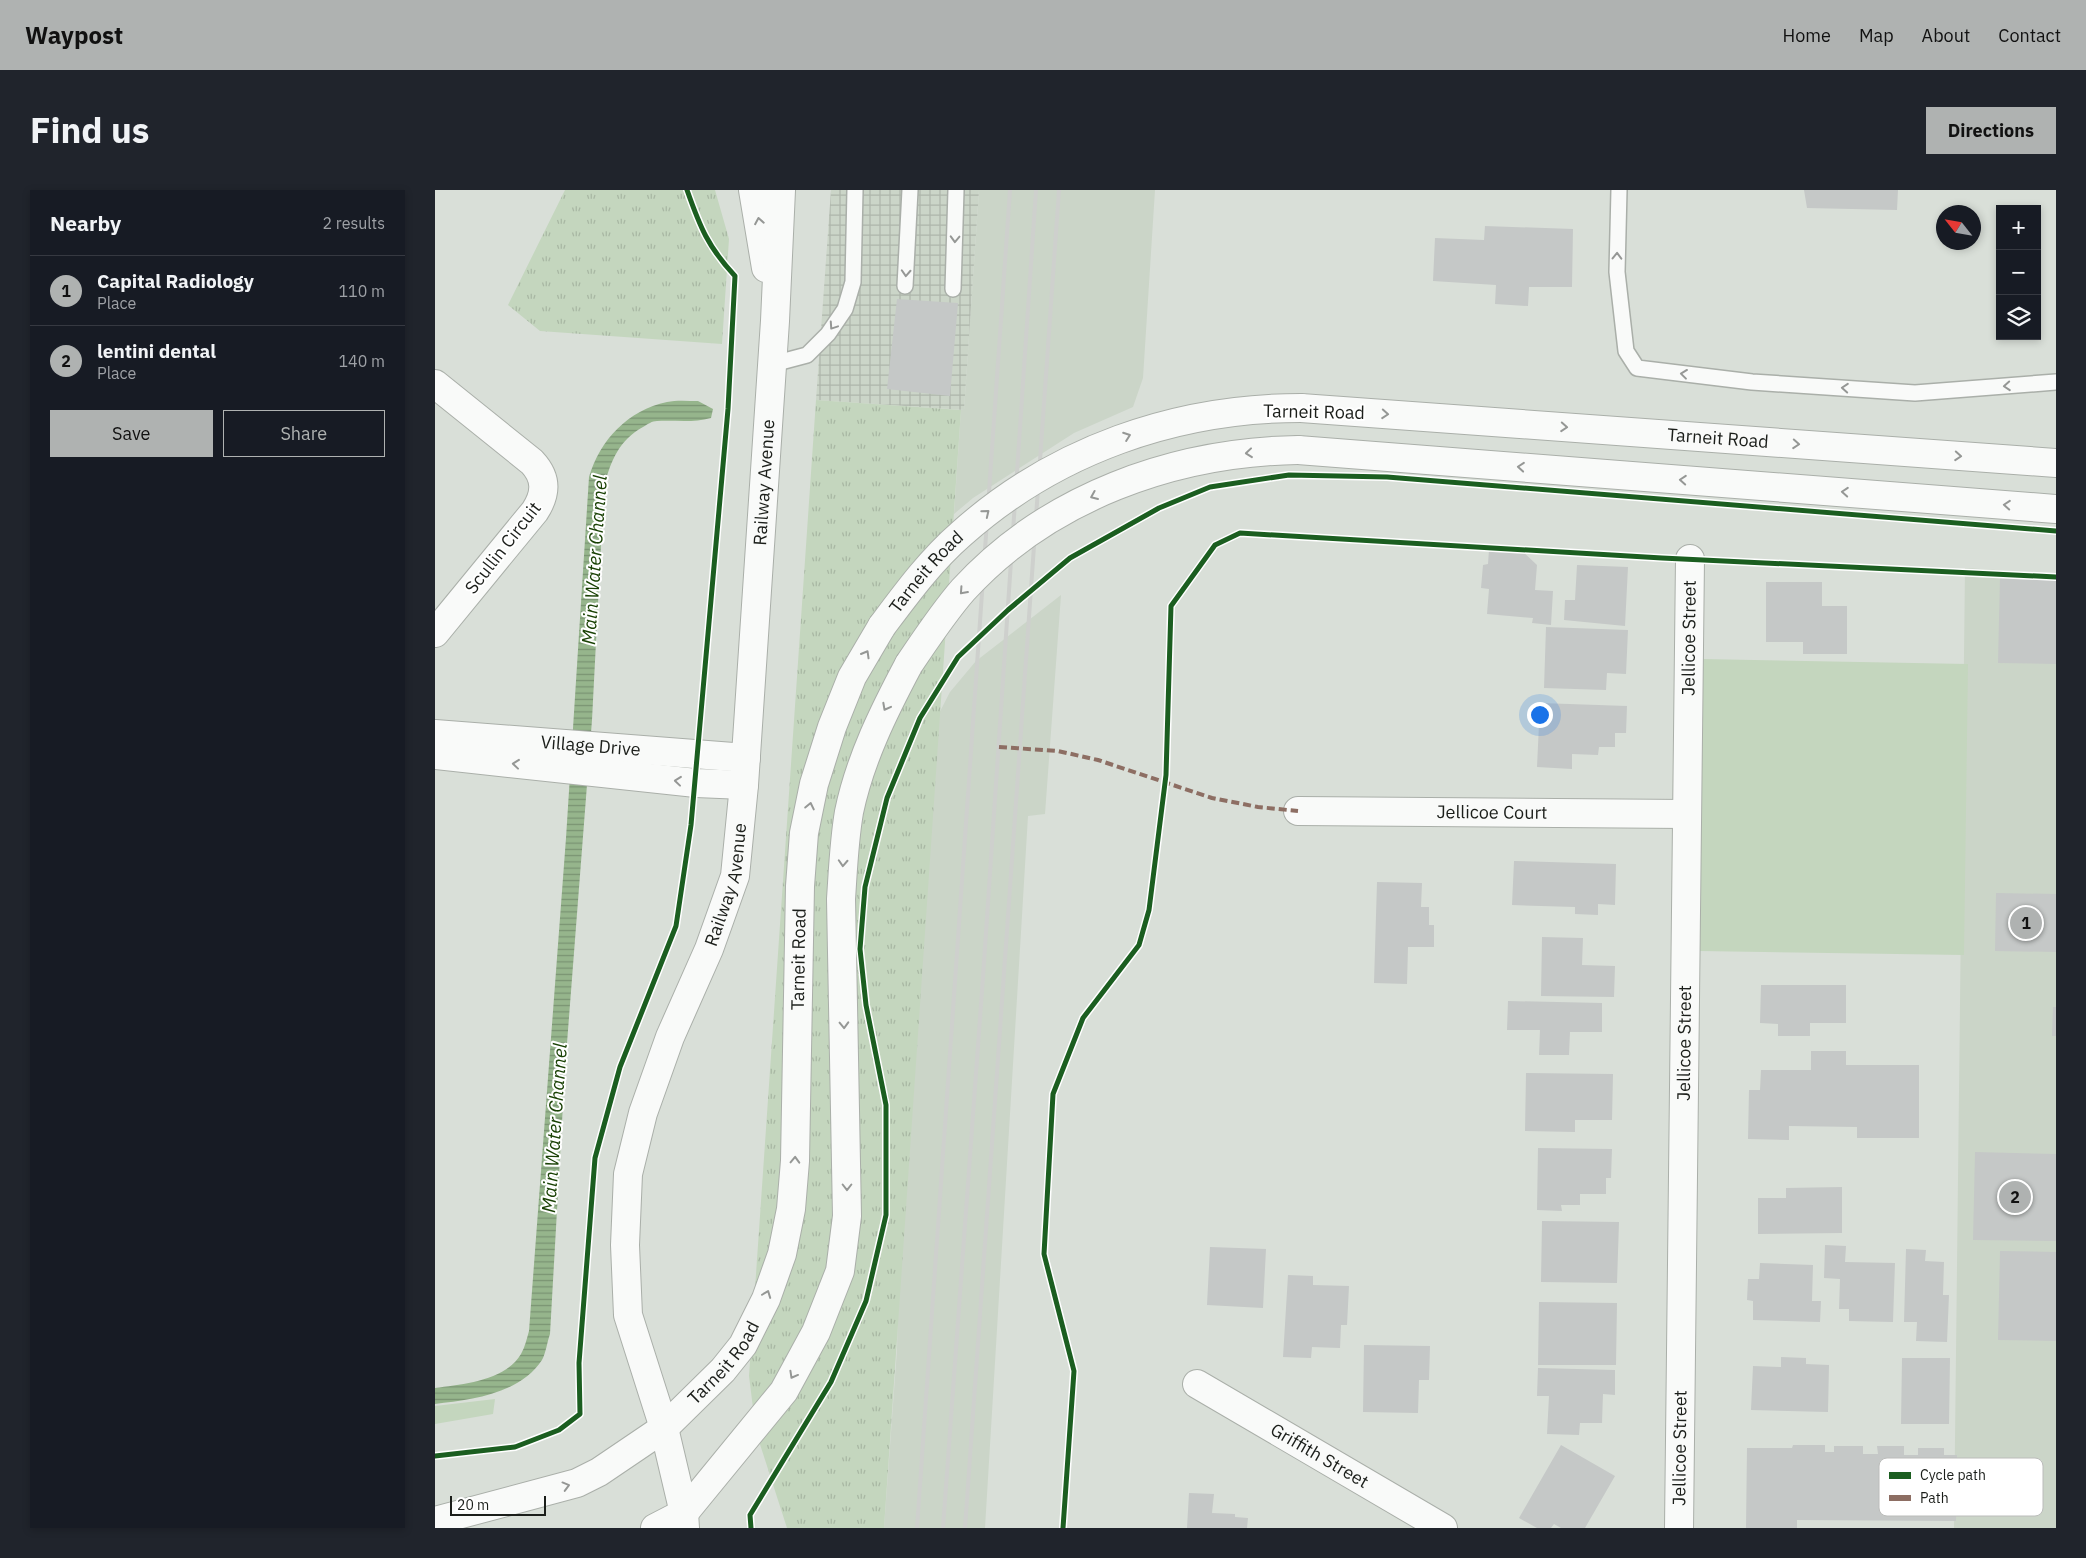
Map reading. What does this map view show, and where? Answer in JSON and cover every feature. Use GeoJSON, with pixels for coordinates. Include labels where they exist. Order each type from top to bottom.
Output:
{"type":"FeatureCollection","features":[{"type":"Feature","properties":{"kind":"main road","name":"Railway Avenue"},"geometry":{"type":"LineString","coordinates":[[753,190],[775,321]]}},
{"type":"Feature","properties":{"kind":"main road","name":"Railway Avenue"},"geometry":{"type":"LineString","coordinates":[[685,1520],[664,1428],[628,1315],[625,1245],[628,1174],[643,1113],[671,1037],[709,950],[735,876],[744,785],[773,364],[781,190]]}},
{"type":"Feature","properties":{"kind":"main road","name":"Scullin Circuit"},"geometry":{"type":"LineString","coordinates":[[435,384],[533,462],[543,478],[544,489],[541,501],[535,511],[435,633]]}},
{"type":"Feature","properties":{"kind":"main road","name":"Tarneit Road"},"geometry":{"type":"LineString","coordinates":[[435,1522],[577,1483],[599,1472],[664,1428],[723,1370],[743,1345],[766,1299],[782,1254],[791,1209],[795,1161],[800,886],[804,833],[814,784],[832,727],[852,677],[882,626],[919,577],[960,534],[1003,500],[1044,472],[1092,448],[1144,430],[1211,415],[1274,408],[1301,408],[2056,463]]}},
{"type":"Feature","properties":{"kind":"main road"},"geometry":{"type":"LineString","coordinates":[[655,1528],[685,1520],[784,1391],[816,1332],[840,1271],[847,1216],[841,899],[849,811],[881,717],[909,664],[938,621],[963,590],[997,558],[1033,530],[1076,503],[1125,482],[1175,466],[1225,455],[1298,450],[2056,509]]}},
{"type":"Feature","properties":{"kind":"main road","name":"Jellicoe Street"},"geometry":{"type":"LineString","coordinates":[[1679,1528],[1686,814],[1691,559]]}},
{"type":"Feature","properties":{"kind":"main road","name":"Village Drive"},"geometry":{"type":"LineString","coordinates":[[435,734],[746,758]]}},
{"type":"Feature","properties":{"kind":"main road","name":"Village Drive"},"geometry":{"type":"LineString","coordinates":[[435,755],[696,783],[744,785]]}},
{"type":"Feature","properties":{"kind":"main road","name":"Jellicoe Court"},"geometry":{"type":"LineString","coordinates":[[1298,811],[1686,814]]}},
{"type":"Feature","properties":{"kind":"main road","name":"Griffith Street"},"geometry":{"type":"LineString","coordinates":[[1197,1384],[1443,1528]]}},
{"type":"Feature","properties":{"kind":"lane"},"geometry":{"type":"LineString","coordinates":[[773,364],[807,355],[823,339],[845,309],[853,282],[855,190]]}},
{"type":"Feature","properties":{"kind":"lane"},"geometry":{"type":"LineString","coordinates":[[905,286],[910,190]]}},
{"type":"Feature","properties":{"kind":"lane"},"geometry":{"type":"LineString","coordinates":[[953,289],[956,190]]}},
{"type":"Feature","properties":{"kind":"lane"},"geometry":{"type":"LineString","coordinates":[[1619,190],[1617,272],[1627,351],[1637,368],[1752,382],[1915,393],[2056,382]]}},
{"type":"Feature","properties":{"kind":"shaded area"},"geometry":{"type":"Polygon","coordinates":[[[831,190],[979,190],[964,410],[816,400],[831,190]]]}},
{"type":"Feature","properties":{"kind":"shaded area"},"geometry":{"type":"Polygon","coordinates":[[[979,190],[1155,190],[1143,378],[1133,407],[1074,433],[973,498],[954,514],[961,410],[964,410],[979,190]]]}},
{"type":"Feature","properties":{"kind":"shaded area"},"geometry":{"type":"Polygon","coordinates":[[[1965,568],[2056,574],[2056,1528],[1954,1528],[1954,1516],[2043,1516],[2043,1458],[1955,1458],[1965,568]]]}},
{"type":"Feature","properties":{"kind":"shaded area"},"geometry":{"type":"Polygon","coordinates":[[[1061,595],[1045,814],[1028,816],[985,1528],[884,1528],[897,1350],[910,770],[950,692],[976,661],[1061,595]]]}},
{"type":"Feature","properties":{"kind":"green space"},"geometry":{"type":"Polygon","coordinates":[[[565,190],[715,190],[729,239],[722,344],[540,331],[508,305],[565,190]]]}},
{"type":"Feature","properties":{"kind":"green space"},"geometry":{"type":"Polygon","coordinates":[[[816,400],[961,410],[884,1528],[787,1528],[756,1432],[749,1376],[816,400]]]}},
{"type":"Feature","properties":{"kind":"green space"},"geometry":{"type":"Polygon","coordinates":[[[1702,659],[1968,664],[1964,955],[1699,951],[1702,659]]]}},
{"type":"Feature","properties":{"kind":"green space"},"geometry":{"type":"Polygon","coordinates":[[[495,1399],[493,1414],[435,1424],[435,1406],[495,1399]]]}},
{"type":"Feature","properties":{"kind":"water","name":"Main Water Channel"},"geometry":{"type":"Polygon","coordinates":[[[698,401],[713,409],[711,418],[691,421],[655,421],[635,432],[617,452],[604,486],[592,720],[565,1069],[550,1334],[545,1354],[533,1371],[521,1381],[508,1388],[479,1397],[435,1404],[435,1388],[483,1380],[505,1370],[521,1354],[529,1331],[566,838],[589,477],[600,451],[608,439],[628,419],[653,406],[667,402],[698,401]]]}},
{"type":"Feature","properties":{"kind":"building"},"geometry":{"type":"Polygon","coordinates":[[[1804,190],[1898,190],[1897,210],[1807,208],[1804,190]]]}},
{"type":"Feature","properties":{"kind":"building"},"geometry":{"type":"Polygon","coordinates":[[[1485,226],[1573,229],[1572,287],[1529,287],[1528,306],[1495,304],[1496,285],[1433,281],[1435,238],[1484,240],[1485,226]]]}},
{"type":"Feature","properties":{"kind":"building"},"geometry":{"type":"Polygon","coordinates":[[[897,299],[958,303],[950,396],[887,389],[897,299]]]}},
{"type":"Feature","properties":{"kind":"building"},"geometry":{"type":"Polygon","coordinates":[[[1489,550],[1522,551],[1537,565],[1535,590],[1553,591],[1551,625],[1532,623],[1533,618],[1487,614],[1489,589],[1481,588],[1483,565],[1488,564],[1489,550]]]}},
{"type":"Feature","properties":{"kind":"building"},"geometry":{"type":"Polygon","coordinates":[[[1577,565],[1628,567],[1625,626],[1564,620],[1565,600],[1575,600],[1577,565]]]}},
{"type":"Feature","properties":{"kind":"building"},"geometry":{"type":"Polygon","coordinates":[[[2000,576],[2056,580],[2056,664],[1998,663],[2000,576]]]}},
{"type":"Feature","properties":{"kind":"building"},"geometry":{"type":"Polygon","coordinates":[[[1766,582],[1822,582],[1822,606],[1847,606],[1847,654],[1803,654],[1803,642],[1766,642],[1766,582]]]}},
{"type":"Feature","properties":{"kind":"building"},"geometry":{"type":"Polygon","coordinates":[[[1546,627],[1628,630],[1626,674],[1607,673],[1606,690],[1544,688],[1546,627]]]}},
{"type":"Feature","properties":{"kind":"building"},"geometry":{"type":"Polygon","coordinates":[[[1540,703],[1627,706],[1626,733],[1615,733],[1615,747],[1599,747],[1598,755],[1572,754],[1572,769],[1537,767],[1540,703]]]}},
{"type":"Feature","properties":{"kind":"building"},"geometry":{"type":"Polygon","coordinates":[[[1514,861],[1616,864],[1615,905],[1598,904],[1598,915],[1575,914],[1575,907],[1512,905],[1514,861]]]}},
{"type":"Feature","properties":{"kind":"building"},"geometry":{"type":"Polygon","coordinates":[[[1377,882],[1422,883],[1421,907],[1429,907],[1429,925],[1434,925],[1434,947],[1408,947],[1407,984],[1374,983],[1377,882]]]}},
{"type":"Feature","properties":{"kind":"building"},"geometry":{"type":"Polygon","coordinates":[[[1996,893],[2056,894],[2056,952],[1995,951],[1996,893]]]}},
{"type":"Feature","properties":{"kind":"building"},"geometry":{"type":"Polygon","coordinates":[[[1542,937],[1583,938],[1582,965],[1615,966],[1614,997],[1541,996],[1542,937]]]}},
{"type":"Feature","properties":{"kind":"building"},"geometry":{"type":"Polygon","coordinates":[[[1761,985],[1846,985],[1846,1023],[1810,1023],[1810,1036],[1778,1036],[1778,1024],[1760,1023],[1761,985]]]}},
{"type":"Feature","properties":{"kind":"building"},"geometry":{"type":"Polygon","coordinates":[[[1508,1001],[1602,1003],[1602,1032],[1570,1032],[1569,1055],[1539,1055],[1540,1030],[1507,1030],[1508,1001]]]}},
{"type":"Feature","properties":{"kind":"building"},"geometry":{"type":"Polygon","coordinates":[[[2053,1007],[2056,1007],[2056,1036],[2052,1036],[2053,1007]]]}},
{"type":"Feature","properties":{"kind":"building"},"geometry":{"type":"Polygon","coordinates":[[[1811,1051],[1846,1051],[1846,1065],[1919,1065],[1919,1138],[1857,1138],[1857,1127],[1789,1126],[1789,1140],[1748,1139],[1749,1090],[1760,1090],[1761,1070],[1811,1070],[1811,1051]]]}},
{"type":"Feature","properties":{"kind":"building"},"geometry":{"type":"Polygon","coordinates":[[[1526,1073],[1613,1074],[1612,1120],[1575,1120],[1575,1132],[1525,1131],[1526,1073]]]}},
{"type":"Feature","properties":{"kind":"building"},"geometry":{"type":"Polygon","coordinates":[[[1538,1148],[1612,1149],[1611,1178],[1606,1178],[1606,1194],[1580,1194],[1580,1205],[1561,1205],[1562,1211],[1537,1210],[1538,1148]]]}},
{"type":"Feature","properties":{"kind":"building"},"geometry":{"type":"Polygon","coordinates":[[[1975,1152],[2056,1154],[2056,1241],[1973,1240],[1975,1152]]]}},
{"type":"Feature","properties":{"kind":"building"},"geometry":{"type":"Polygon","coordinates":[[[1842,1187],[1842,1233],[1758,1234],[1758,1198],[1786,1198],[1786,1188],[1842,1187]]]}},
{"type":"Feature","properties":{"kind":"building"},"geometry":{"type":"Polygon","coordinates":[[[1542,1221],[1619,1222],[1617,1283],[1541,1282],[1542,1221]]]}},
{"type":"Feature","properties":{"kind":"building"},"geometry":{"type":"Polygon","coordinates":[[[1825,1245],[1846,1246],[1845,1262],[1895,1263],[1893,1322],[1849,1321],[1849,1309],[1839,1309],[1840,1279],[1824,1278],[1825,1245]]]}},
{"type":"Feature","properties":{"kind":"building"},"geometry":{"type":"Polygon","coordinates":[[[1210,1247],[1266,1249],[1263,1308],[1207,1305],[1210,1247]]]}},
{"type":"Feature","properties":{"kind":"building"},"geometry":{"type":"Polygon","coordinates":[[[1906,1249],[1926,1250],[1925,1261],[1944,1262],[1943,1295],[1949,1295],[1947,1342],[1916,1341],[1917,1322],[1904,1322],[1906,1249]]]}},
{"type":"Feature","properties":{"kind":"building"},"geometry":{"type":"Polygon","coordinates":[[[2000,1251],[2056,1252],[2056,1341],[1998,1340],[2000,1251]]]}},
{"type":"Feature","properties":{"kind":"building"},"geometry":{"type":"Polygon","coordinates":[[[1760,1263],[1813,1265],[1812,1301],[1821,1301],[1820,1322],[1753,1320],[1753,1301],[1747,1300],[1748,1279],[1759,1279],[1760,1263]]]}},
{"type":"Feature","properties":{"kind":"building"},"geometry":{"type":"Polygon","coordinates":[[[1288,1275],[1313,1276],[1313,1285],[1349,1286],[1347,1325],[1341,1325],[1340,1348],[1312,1347],[1311,1358],[1283,1357],[1288,1275]]]}},
{"type":"Feature","properties":{"kind":"building"},"geometry":{"type":"Polygon","coordinates":[[[1539,1302],[1617,1303],[1616,1365],[1538,1365],[1539,1302]]]}},
{"type":"Feature","properties":{"kind":"building"},"geometry":{"type":"Polygon","coordinates":[[[1364,1345],[1430,1346],[1429,1380],[1419,1380],[1418,1413],[1363,1412],[1364,1345]]]}},
{"type":"Feature","properties":{"kind":"building"},"geometry":{"type":"Polygon","coordinates":[[[1781,1357],[1806,1358],[1806,1364],[1829,1365],[1828,1412],[1751,1410],[1753,1366],[1781,1367],[1781,1357]]]}},
{"type":"Feature","properties":{"kind":"building"},"geometry":{"type":"Polygon","coordinates":[[[1902,1358],[1950,1358],[1949,1424],[1901,1424],[1902,1358]]]}},
{"type":"Feature","properties":{"kind":"building"},"geometry":{"type":"Polygon","coordinates":[[[1538,1368],[1615,1370],[1615,1395],[1603,1394],[1602,1423],[1580,1423],[1579,1435],[1547,1434],[1549,1396],[1537,1396],[1538,1368]]]}},
{"type":"Feature","properties":{"kind":"building"},"geometry":{"type":"Polygon","coordinates":[[[1561,1445],[1615,1476],[1585,1528],[1561,1528],[1554,1524],[1551,1528],[1537,1528],[1519,1518],[1561,1445]]]}},
{"type":"Feature","properties":{"kind":"building"},"geometry":{"type":"Polygon","coordinates":[[[1793,1445],[1825,1445],[1825,1452],[1834,1452],[1834,1446],[1863,1446],[1863,1454],[1878,1454],[1877,1446],[1904,1446],[1904,1455],[1918,1455],[1918,1448],[1944,1448],[1944,1455],[1957,1455],[1957,1458],[1879,1458],[1879,1516],[1956,1516],[1956,1521],[1797,1520],[1797,1528],[1746,1528],[1747,1448],[1792,1448],[1793,1445]]]}},
{"type":"Feature","properties":{"kind":"building"},"geometry":{"type":"Polygon","coordinates":[[[1189,1493],[1214,1494],[1212,1513],[1235,1514],[1235,1517],[1248,1518],[1247,1528],[1187,1528],[1189,1493]]]}},
{"type":"Feature","properties":{"kind":"railway"},"geometry":{"type":"LineString","coordinates":[[917,1528],[1010,190]]}},
{"type":"Feature","properties":{"kind":"railway"},"geometry":{"type":"LineString","coordinates":[[943,1528],[983,977],[1036,190]]}},
{"type":"Feature","properties":{"kind":"railway"},"geometry":{"type":"LineString","coordinates":[[965,1528],[1059,190]]}},
{"type":"Feature","properties":{"kind":"marked path"},"geometry":{"type":"LineString","coordinates":[[999,747],[1058,751],[1098,760],[1212,798],[1258,807],[1298,811]]}},
{"type":"Feature","properties":{"kind":"cycle path"},"geometry":{"type":"LineString","coordinates":[[435,1456],[515,1447],[559,1430],[580,1414],[579,1363],[595,1158],[620,1067],[676,926],[691,825],[728,409],[735,276],[711,246],[696,215],[687,190]]}},
{"type":"Feature","properties":{"kind":"cycle path"},"geometry":{"type":"LineString","coordinates":[[751,1528],[750,1515],[831,1382],[866,1301],[886,1215],[886,1105],[866,1005],[860,949],[865,887],[887,798],[920,718],[958,657],[1008,610],[1070,558],[1159,508],[1210,487],[1289,475],[1387,477],[2056,531]]}},
{"type":"Feature","properties":{"kind":"cycle path"},"geometry":{"type":"LineString","coordinates":[[1063,1528],[1074,1371],[1044,1254],[1053,1094],[1083,1018],[1139,945],[1149,910],[1166,775],[1171,606],[1215,545],[1240,533],[1662,558],[2056,577]]}},
{"type":"Feature","properties":{"kind":"place","name":"Capital Radiology"},"geometry":{"type":"Point","coordinates":[2026,923]}},
{"type":"Feature","properties":{"kind":"place","name":"lentini dental"},"geometry":{"type":"Point","coordinates":[2015,1197]}}]}
